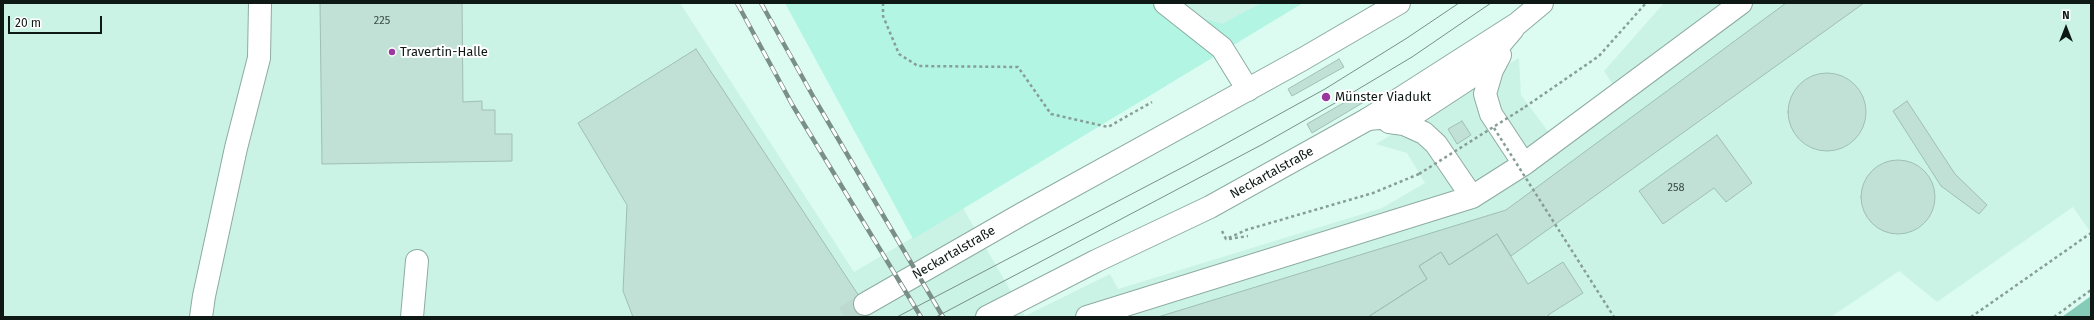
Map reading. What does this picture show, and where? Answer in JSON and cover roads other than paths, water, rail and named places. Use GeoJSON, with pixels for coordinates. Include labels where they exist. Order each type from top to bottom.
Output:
{"type":"FeatureCollection","features":[{"type":"Feature","properties":{"kind":"main road"},"geometry":{"type":"LineString","coordinates":[[201,317],[204,296],[236,148],[259,58],[260,3]]}},
{"type":"Feature","properties":{"kind":"main road"},"geometry":{"type":"LineString","coordinates":[[1165,3],[1222,48],[1248,90]]}},
{"type":"Feature","properties":{"kind":"main road","name":"Neckartalstraße"},"geometry":{"type":"LineString","coordinates":[[865,304],[1022,214],[1248,90],[1399,3]]}},
{"type":"Feature","properties":{"kind":"main road","name":"Neckartalstraße"},"geometry":{"type":"LineString","coordinates":[[987,317],[1096,261],[1210,207],[1368,119],[1518,23],[1542,3]]}},
{"type":"Feature","properties":{"kind":"main road"},"geometry":{"type":"LineString","coordinates":[[1087,317],[1472,197],[1524,164],[1741,3]]}},
{"type":"Feature","properties":{"kind":"main road"},"geometry":{"type":"LineString","coordinates":[[1518,23],[1492,70],[1485,94],[1491,114],[1524,164]]}},
{"type":"Feature","properties":{"kind":"main road"},"geometry":{"type":"LineString","coordinates":[[1368,119],[1404,124],[1424,133],[1436,144],[1472,197]]}},
{"type":"Feature","properties":{"kind":"main road"},"geometry":{"type":"LineString","coordinates":[[412,317],[417,261]]}},
{"type":"Feature","properties":{"kind":"tunnel"},"geometry":{"type":"LineString","coordinates":[[845,317],[865,304]]}},
{"type":"Feature","properties":{"kind":"tram line"},"geometry":{"type":"LineString","coordinates":[[897,317],[1187,165],[1325,89],[1407,38],[1459,3]]}},
{"type":"Feature","properties":{"kind":"tram line"},"geometry":{"type":"LineString","coordinates":[[936,317],[1263,144],[1412,57],[1491,3]]}},
{"type":"Feature","properties":{"kind":"railway"},"geometry":{"type":"LineString","coordinates":[[737,3],[793,106],[921,317]]}},
{"type":"Feature","properties":{"kind":"railway"},"geometry":{"type":"LineString","coordinates":[[761,3],[814,98],[943,317]]}},
{"type":"Feature","properties":{"kind":"place","name":"Travertin-Halle"},"geometry":{"type":"Point","coordinates":[392,52]}},
{"type":"Feature","properties":{"kind":"place","name":"Münster Viadukt"},"geometry":{"type":"Point","coordinates":[1326,97]}}]}
